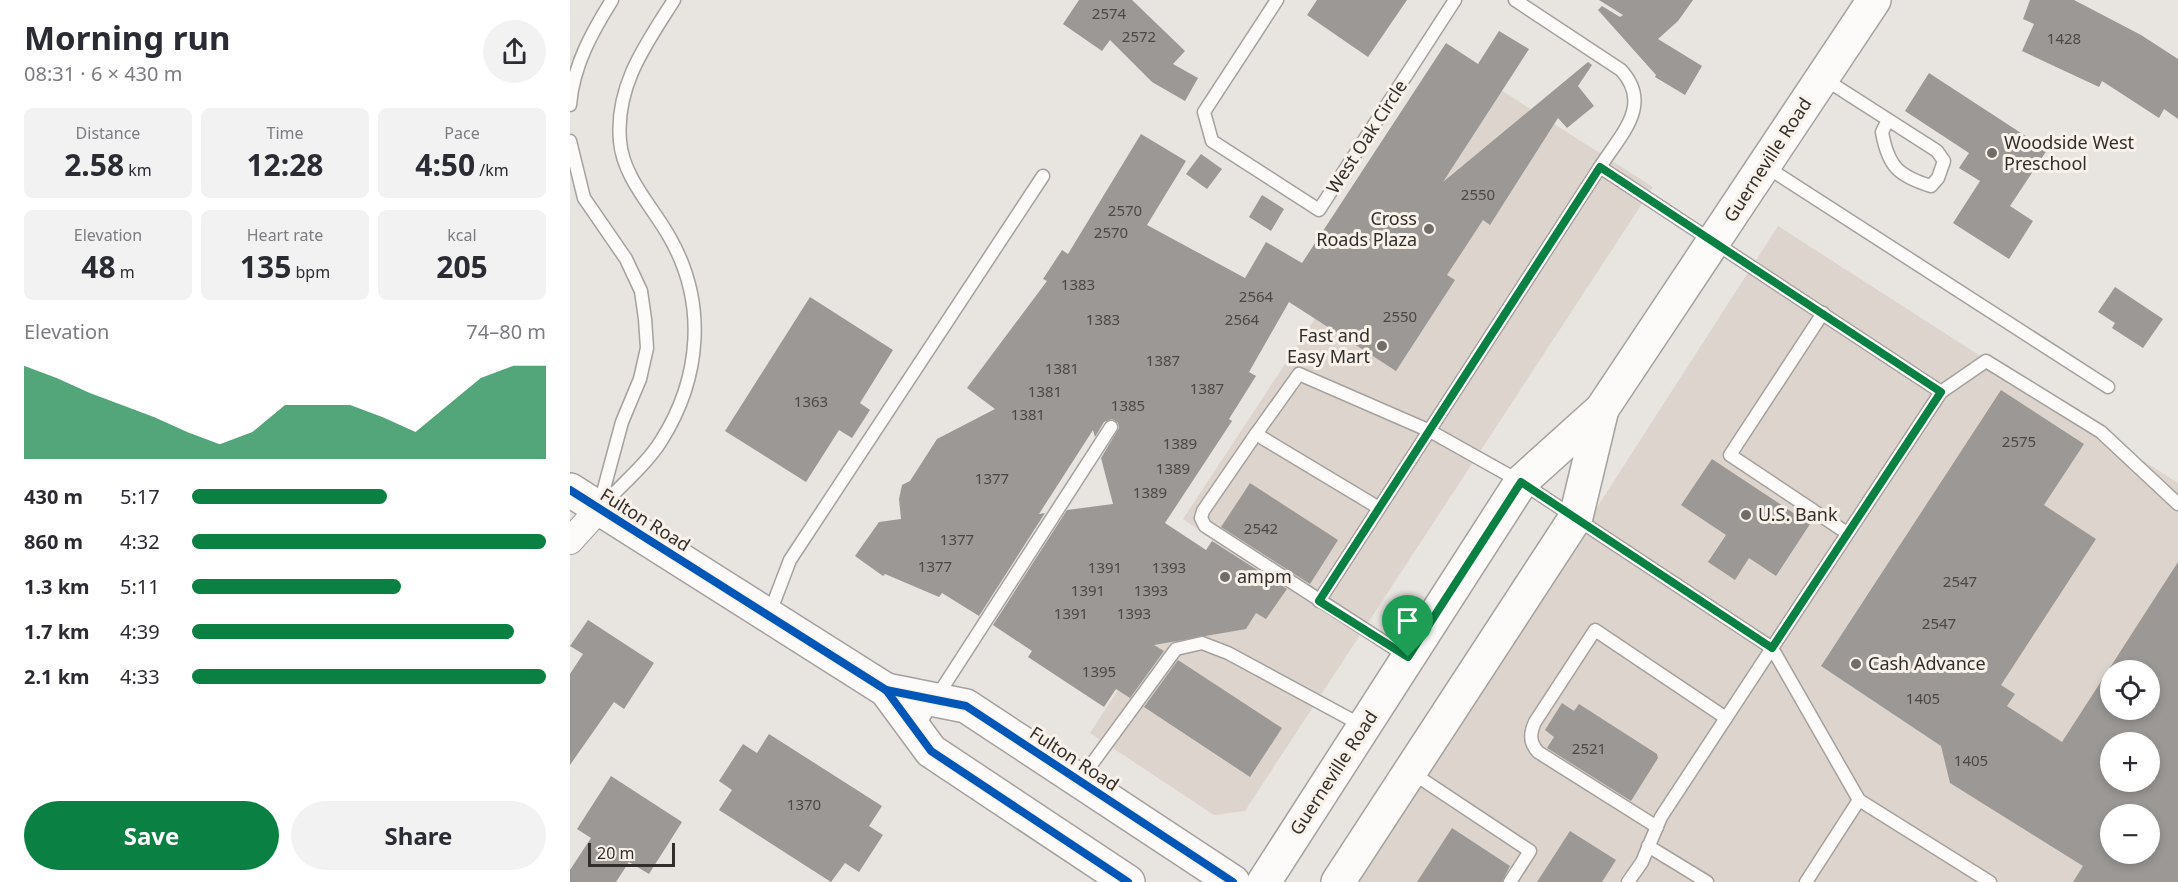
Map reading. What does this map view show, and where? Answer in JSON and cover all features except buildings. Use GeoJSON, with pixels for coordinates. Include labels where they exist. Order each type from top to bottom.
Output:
{"type":"FeatureCollection","features":[{"type":"Feature","properties":{"kind":"main road","name":"Guerneville Road"},"geometry":{"type":"LineString","coordinates":[[1264,882],[1521,482],[1602,409],[1822,78],[1867,5]]}},
{"type":"Feature","properties":{"kind":"main road","name":"Guerneville Road"},"geometry":{"type":"LineString","coordinates":[[1338,882],[1576,517],[1602,409]]}},
{"type":"Feature","properties":{"kind":"main road","name":"Fulton Road"},"geometry":{"type":"LineString","coordinates":[[570,490],[885,690],[931,751],[1128,882]]}},
{"type":"Feature","properties":{"kind":"main road","name":"Fulton Road"},"geometry":{"type":"LineString","coordinates":[[885,690],[966,706],[1233,882]]}},
{"type":"Feature","properties":{"kind":"street"},"geometry":{"type":"LineString","coordinates":[[570,541],[599,509]]}},
{"type":"Feature","properties":{"kind":"lane"},"geometry":{"type":"LineString","coordinates":[[570,105],[591,33],[612,0]]}},
{"type":"Feature","properties":{"kind":"lane"},"geometry":{"type":"LineString","coordinates":[[599,509],[660,442],[681,403],[693,369],[695,309],[685,270],[670,238],[632,179],[620,143],[621,106],[630,72],[674,0]]}},
{"type":"Feature","properties":{"kind":"lane","name":"West Oak Circle"},"geometry":{"type":"LineString","coordinates":[[1277,0],[1204,112],[1212,141],[1319,210],[1455,0]]}},
{"type":"Feature","properties":{"kind":"lane"},"geometry":{"type":"LineString","coordinates":[[1319,601],[1634,111],[1636,95],[1630,81],[1621,70],[1515,0]]}},
{"type":"Feature","properties":{"kind":"lane"},"geometry":{"type":"LineString","coordinates":[[1822,78],[1937,151],[1944,161],[1938,178],[1931,186],[1912,180],[1891,165],[1882,132],[1888,120]]}},
{"type":"Feature","properties":{"kind":"lane"},"geometry":{"type":"LineString","coordinates":[[570,141],[584,198],[626,259],[641,291],[645,319],[647,348],[640,379],[622,422],[599,509]]}},
{"type":"Feature","properties":{"kind":"lane"},"geometry":{"type":"LineString","coordinates":[[1764,165],[2108,387]]}},
{"type":"Feature","properties":{"kind":"lane"},"geometry":{"type":"LineString","coordinates":[[1600,167],[1941,392]]}},
{"type":"Feature","properties":{"kind":"lane"},"geometry":{"type":"LineString","coordinates":[[768,616],[790,560],[1043,176]]}},
{"type":"Feature","properties":{"kind":"lane"},"geometry":{"type":"LineString","coordinates":[[1823,313],[1730,455],[1847,533]]}},
{"type":"Feature","properties":{"kind":"lane"},"geometry":{"type":"LineString","coordinates":[[1628,882],[1657,827],[1726,718],[1941,392],[1986,361],[2101,432],[2178,504]]}},
{"type":"Feature","properties":{"kind":"lane"},"geometry":{"type":"LineString","coordinates":[[1408,657],[1212,533],[1201,518],[1203,511],[1299,374],[1430,431],[1521,482],[1772,648],[1859,800],[1990,882]]}},
{"type":"Feature","properties":{"kind":"lane"},"geometry":{"type":"LineString","coordinates":[[915,730],[1110,427]]}},
{"type":"Feature","properties":{"kind":"lane"},"geometry":{"type":"LineString","coordinates":[[1256,434],[1379,508]]}},
{"type":"Feature","properties":{"kind":"lane"},"geometry":{"type":"LineString","coordinates":[[1657,827],[1538,752],[1532,746],[1530,734],[1535,722],[1595,630],[1726,718]]}},
{"type":"Feature","properties":{"kind":"lane"},"geometry":{"type":"LineString","coordinates":[[1079,780],[1176,650],[1202,643],[1228,652],[1364,726]]}},
{"type":"Feature","properties":{"kind":"lane"},"geometry":{"type":"LineString","coordinates":[[1410,771],[1530,851],[1510,882]]}},
{"type":"Feature","properties":{"kind":"lane"},"geometry":{"type":"LineString","coordinates":[[1806,882],[1859,800]]}},
{"type":"Feature","properties":{"kind":"lane"},"geometry":{"type":"LineString","coordinates":[[1648,846],[1707,882]]}},
{"type":"Feature","properties":{"kind":"shaded area"},"geometry":{"type":"Polygon","coordinates":[[[1476,74],[1653,187],[1245,811],[1214,815],[1090,733],[1215,541],[1183,519],[1476,74]]]}},
{"type":"Feature","properties":{"kind":"shaded area"},"geometry":{"type":"Polygon","coordinates":[[[1778,226],[2178,483],[2178,882],[1356,882],[1778,226]]]}},
{"type":"Feature","properties":{"kind":"cycle path"},"geometry":{"type":"LineString","coordinates":[[570,490],[886,690],[931,751],[1128,882]]}},
{"type":"Feature","properties":{"kind":"cycle path"},"geometry":{"type":"LineString","coordinates":[[886,690],[966,706],[1233,882]]}},
{"type":"Feature","properties":{"kind":"place","name":"Woodside West Preschool"},"geometry":{"type":"Point","coordinates":[1992,153]}},
{"type":"Feature","properties":{"kind":"place","name":"Cross Roads Plaza"},"geometry":{"type":"Point","coordinates":[1429,229]}},
{"type":"Feature","properties":{"kind":"place","name":"Fast and Easy Mart"},"geometry":{"type":"Point","coordinates":[1382,346]}},
{"type":"Feature","properties":{"kind":"place","name":"U.S. Bank"},"geometry":{"type":"Point","coordinates":[1746,515]}},
{"type":"Feature","properties":{"kind":"place","name":"ampm"},"geometry":{"type":"Point","coordinates":[1225,577]}},
{"type":"Feature","properties":{"kind":"place","name":"Cash Advance"},"geometry":{"type":"Point","coordinates":[1856,664]}},
{"type":"Feature","properties":{"kind":"route"},"geometry":{"type":"LineString","coordinates":[[1600,167],[1941,392],[1772,648],[1521,482],[1408,657],[1319,601],[1600,167]]}}]}
